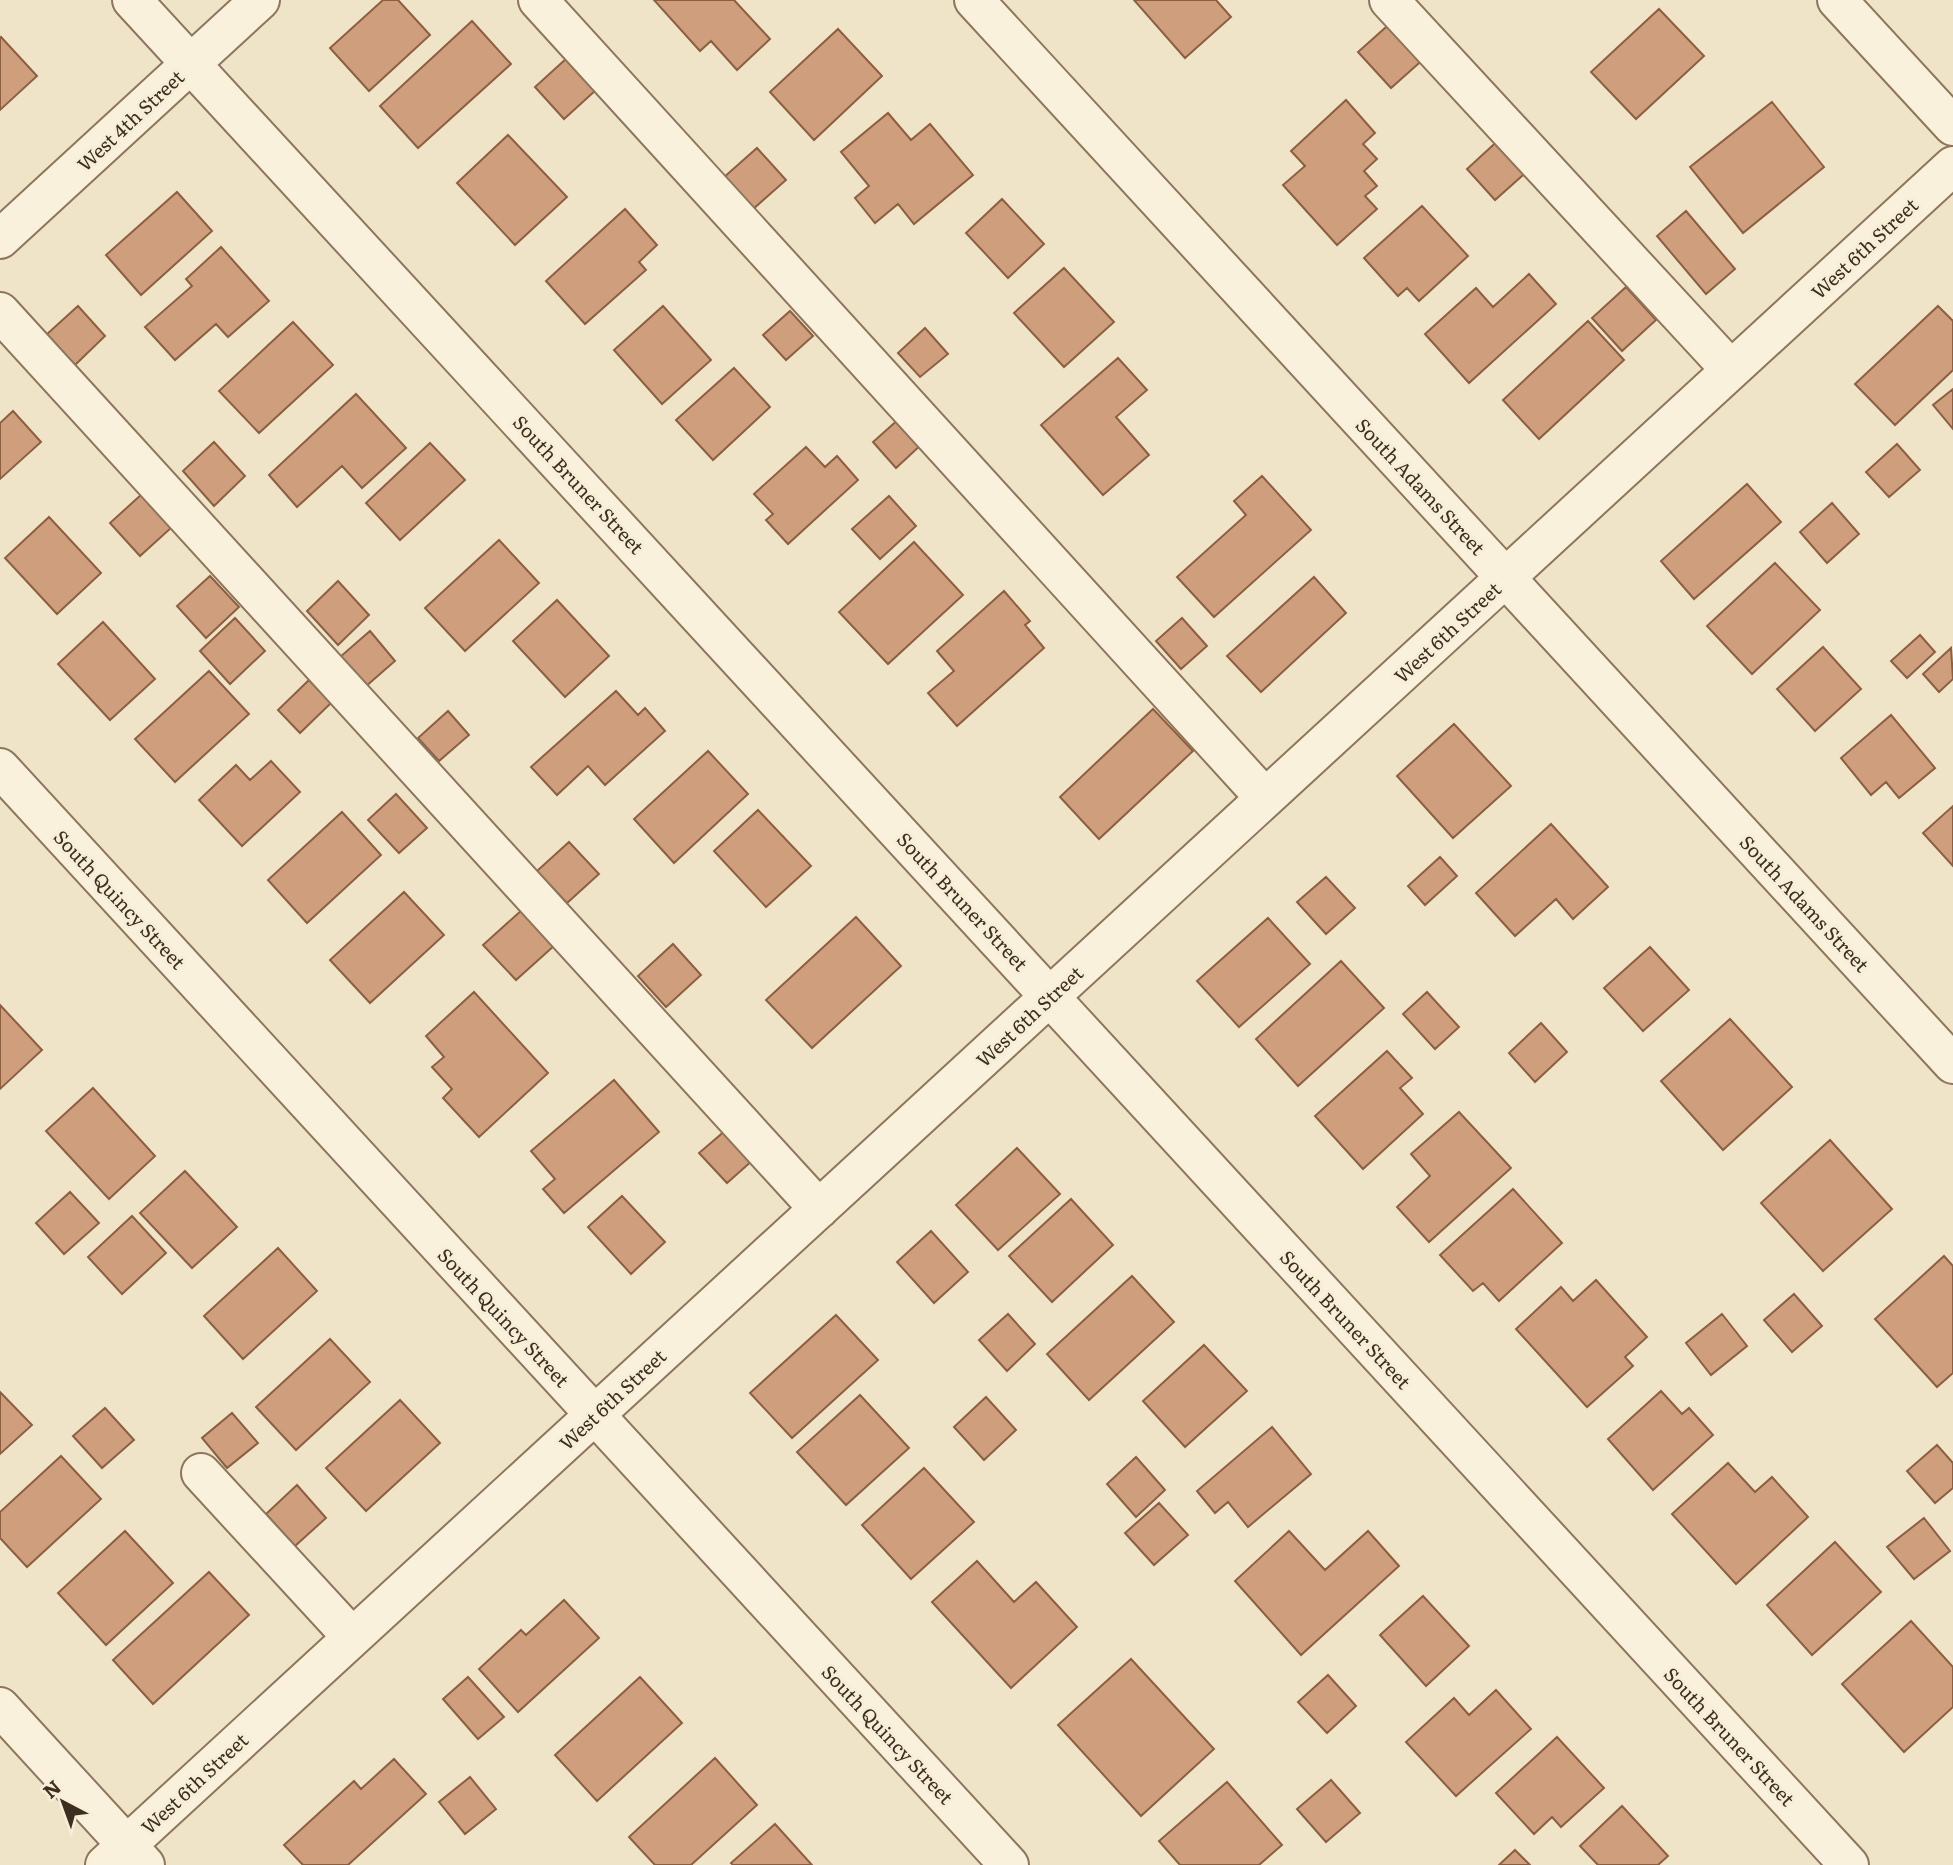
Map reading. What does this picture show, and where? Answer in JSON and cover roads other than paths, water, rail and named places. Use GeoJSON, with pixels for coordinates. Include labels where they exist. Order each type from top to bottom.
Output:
{"type":"FeatureCollection","features":[{"type":"Feature","properties":{"kind":"street","name":"South Bruner Street"},"geometry":{"type":"LineString","coordinates":[[132,0],[1849,1865]]}},
{"type":"Feature","properties":{"kind":"street","name":"West 4th Street"},"geometry":{"type":"LineString","coordinates":[[0,239],[260,0]]}},
{"type":"Feature","properties":{"kind":"street"},"geometry":{"type":"LineString","coordinates":[[538,0],[1265,798]]}},
{"type":"Feature","properties":{"kind":"street","name":"South Adams Street"},"geometry":{"type":"LineString","coordinates":[[974,0],[1953,1064]]}},
{"type":"Feature","properties":{"kind":"street"},"geometry":{"type":"LineString","coordinates":[[1389,0],[1731,370]]}},
{"type":"Feature","properties":{"kind":"street"},"geometry":{"type":"LineString","coordinates":[[1837,0],[1953,126]]}},
{"type":"Feature","properties":{"kind":"street","name":"West 6th Street"},"geometry":{"type":"LineString","coordinates":[[125,1858],[352,1637],[1953,166]]}},
{"type":"Feature","properties":{"kind":"street"},"geometry":{"type":"LineString","coordinates":[[0,312],[819,1209]]}},
{"type":"Feature","properties":{"kind":"street","name":"South Quincy Street"},"geometry":{"type":"LineString","coordinates":[[0,768],[1009,1865]]}},
{"type":"Feature","properties":{"kind":"street"},"geometry":{"type":"LineString","coordinates":[[201,1473],[352,1637]]}},
{"type":"Feature","properties":{"kind":"street"},"geometry":{"type":"LineString","coordinates":[[0,1707],[125,1858]]}}]}
